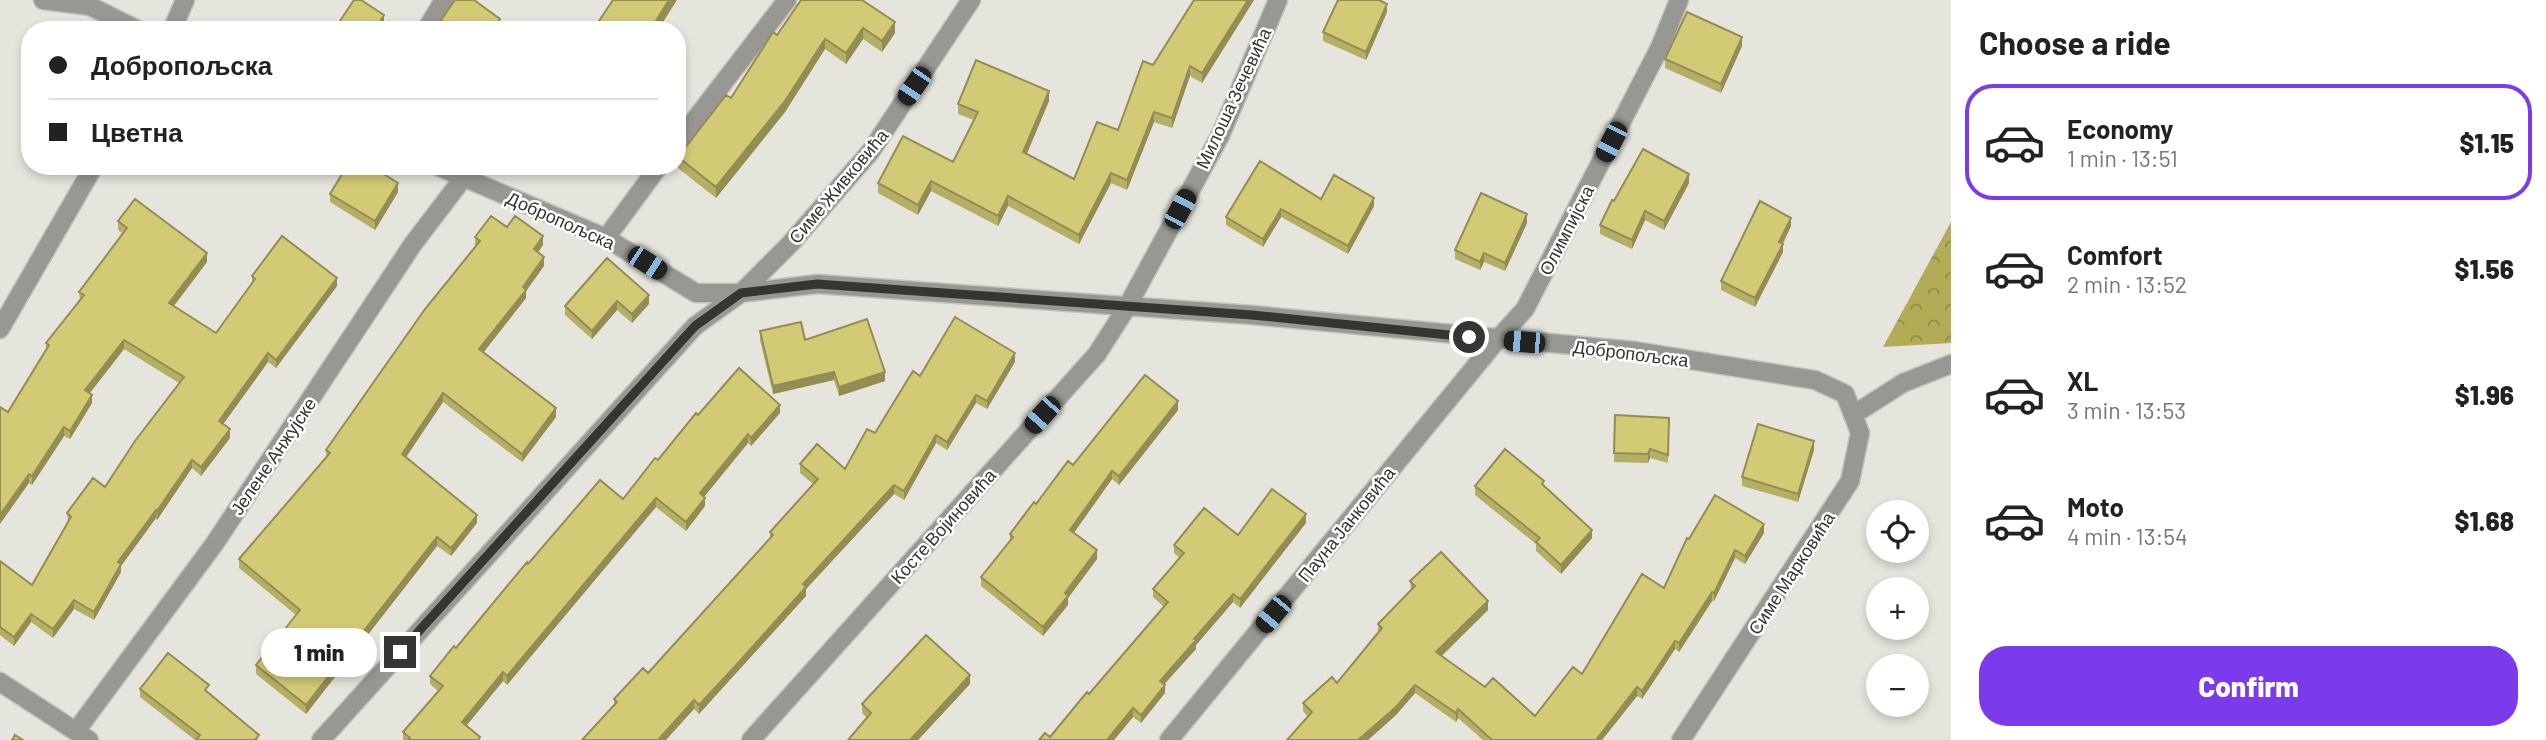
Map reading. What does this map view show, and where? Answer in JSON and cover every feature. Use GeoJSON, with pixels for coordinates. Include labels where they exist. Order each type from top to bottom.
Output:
{"type":"FeatureCollection","features":[{"type":"Feature","properties":{"kind":"street"},"geometry":{"type":"LineString","coordinates":[[43,0],[90,6],[120,21]]}},
{"type":"Feature","properties":{"kind":"street"},"geometry":{"type":"LineString","coordinates":[[176,21],[184,0]]}},
{"type":"Feature","properties":{"kind":"street"},"geometry":{"type":"LineString","coordinates":[[431,21],[444,0]]}},
{"type":"Feature","properties":{"kind":"street"},"geometry":{"type":"LineString","coordinates":[[686,131],[787,0]]}},
{"type":"Feature","properties":{"kind":"street","name":"Симе Живковића"},"geometry":{"type":"LineString","coordinates":[[321,740],[695,326],[741,293],[791,243],[871,151],[971,0]]}},
{"type":"Feature","properties":{"kind":"street","name":"Милоша Зечевића"},"geometry":{"type":"LineString","coordinates":[[1127,307],[1220,136],[1278,0]]}},
{"type":"Feature","properties":{"kind":"street","name":"Олимпијска"},"geometry":{"type":"LineString","coordinates":[[1497,340],[1525,309],[1660,47],[1679,0]]}},
{"type":"Feature","properties":{"kind":"street"},"geometry":{"type":"LineString","coordinates":[[0,329],[89,175]]}},
{"type":"Feature","properties":{"kind":"street","name":"Добропољска"},"geometry":{"type":"LineString","coordinates":[[459,175],[606,239],[696,293],[741,293],[817,284],[1252,315],[1649,354],[1815,380],[1845,394]]}},
{"type":"Feature","properties":{"kind":"street"},"geometry":{"type":"LineString","coordinates":[[606,239],[652,175]]}},
{"type":"Feature","properties":{"kind":"street","name":"Јелене Анжујске"},"geometry":{"type":"LineString","coordinates":[[82,736],[413,244],[464,177]]}},
{"type":"Feature","properties":{"kind":"street","name":"Косте Војиновића"},"geometry":{"type":"LineString","coordinates":[[751,740],[1097,354],[1127,307]]}},
{"type":"Feature","properties":{"kind":"street","name":"Пауна Јанковића"},"geometry":{"type":"LineString","coordinates":[[1170,740],[1497,340]]}},
{"type":"Feature","properties":{"kind":"street"},"geometry":{"type":"LineString","coordinates":[[1853,415],[1903,383],[1951,364]]}},
{"type":"Feature","properties":{"kind":"street","name":"Симе Марковића"},"geometry":{"type":"LineString","coordinates":[[1681,740],[1850,481],[1860,433],[1845,394]]}},
{"type":"Feature","properties":{"kind":"street"},"geometry":{"type":"LineString","coordinates":[[0,682],[82,736]]}},
{"type":"Feature","properties":{"kind":"green space"},"geometry":{"type":"Polygon","coordinates":[[[1951,222],[1951,343],[1883,347],[1951,222]]]}},
{"type":"Feature","properties":{"kind":"building"},"geometry":{"type":"Polygon","coordinates":[[[354,0],[361,0],[384,15],[380,21],[340,21],[354,0]]]}},
{"type":"Feature","properties":{"kind":"building"},"geometry":{"type":"Polygon","coordinates":[[[455,0],[474,0],[500,19],[499,21],[441,20],[455,0]]]}},
{"type":"Feature","properties":{"kind":"building"},"geometry":{"type":"Polygon","coordinates":[[[613,0],[669,0],[656,21],[599,21],[613,0]]]}},
{"type":"Feature","properties":{"kind":"building"},"geometry":{"type":"Polygon","coordinates":[[[801,0],[862,0],[895,22],[882,41],[863,28],[846,53],[825,39],[785,101],[716,187],[686,163],[686,147],[726,95],[731,98],[773,32],[777,35],[801,0]]]}},
{"type":"Feature","properties":{"kind":"building"},"geometry":{"type":"Polygon","coordinates":[[[1194,0],[1248,0],[1202,73],[1190,66],[1172,118],[1154,112],[1127,180],[1111,173],[1079,235],[1008,196],[998,216],[931,181],[918,205],[878,183],[903,136],[953,162],[978,112],[958,104],[976,60],[1049,91],[1023,152],[1074,179],[1097,122],[1118,130],[1143,61],[1153,65],[1194,0]]]}},
{"type":"Feature","properties":{"kind":"building"},"geometry":{"type":"Polygon","coordinates":[[[1338,0],[1379,0],[1387,4],[1366,52],[1323,32],[1338,0]]]}},
{"type":"Feature","properties":{"kind":"building"},"geometry":{"type":"Polygon","coordinates":[[[1687,12],[1742,37],[1721,84],[1665,59],[1687,12]]]}},
{"type":"Feature","properties":{"kind":"building"},"geometry":{"type":"Polygon","coordinates":[[[1643,149],[1689,174],[1664,221],[1645,211],[1632,240],[1600,225],[1643,149]]]}},
{"type":"Feature","properties":{"kind":"building"},"geometry":{"type":"Polygon","coordinates":[[[1260,161],[1321,199],[1334,175],[1374,198],[1348,246],[1281,209],[1263,239],[1226,217],[1260,161]]]}},
{"type":"Feature","properties":{"kind":"building"},"geometry":{"type":"Polygon","coordinates":[[[342,175],[385,175],[398,183],[375,221],[330,194],[342,175]]]}},
{"type":"Feature","properties":{"kind":"building"},"geometry":{"type":"Polygon","coordinates":[[[1481,193],[1527,214],[1505,263],[1484,253],[1480,262],[1455,250],[1481,193]]]}},
{"type":"Feature","properties":{"kind":"building"},"geometry":{"type":"Polygon","coordinates":[[[135,199],[207,253],[169,303],[216,333],[255,279],[252,276],[282,236],[337,278],[276,360],[268,353],[219,421],[230,429],[201,467],[192,460],[118,562],[121,564],[94,612],[74,600],[53,629],[31,614],[14,637],[0,627],[0,561],[32,585],[71,517],[67,513],[93,478],[105,487],[135,441],[184,377],[124,340],[85,390],[92,395],[70,431],[64,427],[32,476],[29,474],[0,515],[0,407],[8,412],[49,345],[46,343],[84,295],[79,292],[127,228],[118,221],[135,199]]]}},
{"type":"Feature","properties":{"kind":"building"},"geometry":{"type":"Polygon","coordinates":[[[1760,201],[1791,218],[1779,242],[1783,244],[1755,298],[1721,281],[1760,201]]]}},
{"type":"Feature","properties":{"kind":"building"},"geometry":{"type":"Polygon","coordinates":[[[491,216],[507,227],[515,216],[543,236],[534,249],[544,257],[523,287],[526,290],[479,349],[556,408],[522,454],[443,393],[402,454],[477,515],[451,548],[437,537],[306,705],[256,665],[300,610],[239,559],[330,453],[326,450],[425,309],[480,241],[475,237],[491,216]]]}},
{"type":"Feature","properties":{"kind":"building"},"geometry":{"type":"Polygon","coordinates":[[[607,258],[649,295],[632,314],[617,301],[592,331],[565,306],[607,258]]]}},
{"type":"Feature","properties":{"kind":"building"},"geometry":{"type":"Polygon","coordinates":[[[955,317],[1015,353],[987,401],[976,395],[947,442],[936,435],[904,491],[894,485],[803,584],[806,587],[738,663],[699,705],[694,700],[658,740],[582,740],[617,702],[614,699],[643,668],[648,673],[773,535],[770,532],[818,479],[800,464],[817,444],[845,469],[867,429],[875,433],[913,371],[920,376],[955,317]]]}},
{"type":"Feature","properties":{"kind":"building"},"geometry":{"type":"Polygon","coordinates":[[[867,319],[885,372],[839,387],[834,372],[773,386],[760,331],[801,322],[805,340],[867,319]]]}},
{"type":"Feature","properties":{"kind":"building"},"geometry":{"type":"Polygon","coordinates":[[[739,368],[780,405],[751,438],[748,434],[700,493],[705,498],[686,522],[656,498],[507,676],[503,672],[462,722],[480,737],[478,740],[408,740],[410,738],[403,732],[443,686],[430,676],[527,562],[528,564],[600,480],[623,499],[655,458],[658,460],[696,413],[698,415],[739,368]]]}},
{"type":"Feature","properties":{"kind":"building"},"geometry":{"type":"Polygon","coordinates":[[[1145,375],[1178,401],[1119,476],[1112,471],[1070,530],[1097,550],[1065,593],[1068,596],[1043,627],[981,577],[1013,537],[1010,534],[1034,502],[1036,504],[1068,461],[1073,465],[1145,375]]]}},
{"type":"Feature","properties":{"kind":"building"},"geometry":{"type":"Polygon","coordinates":[[[1615,415],[1669,418],[1668,455],[1650,449],[1648,454],[1614,453],[1615,415]]]}},
{"type":"Feature","properties":{"kind":"building"},"geometry":{"type":"Polygon","coordinates":[[[1758,424],[1814,441],[1798,494],[1742,477],[1758,424]]]}},
{"type":"Feature","properties":{"kind":"building"},"geometry":{"type":"Polygon","coordinates":[[[1505,449],[1544,481],[1542,484],[1592,530],[1561,565],[1536,542],[1540,538],[1475,486],[1505,449]]]}},
{"type":"Feature","properties":{"kind":"building"},"geometry":{"type":"Polygon","coordinates":[[[1272,489],[1306,514],[1240,599],[1233,594],[1194,639],[1196,640],[1160,681],[1165,685],[1141,715],[1133,708],[1107,740],[1039,740],[1045,733],[1050,737],[1168,602],[1153,589],[1184,553],[1174,545],[1204,508],[1238,535],[1272,489]]]}},
{"type":"Feature","properties":{"kind":"building"},"geometry":{"type":"Polygon","coordinates":[[[1715,495],[1764,524],[1745,556],[1735,550],[1714,593],[1712,592],[1679,643],[1675,641],[1642,691],[1637,687],[1596,740],[1492,740],[1458,709],[1456,713],[1415,685],[1396,707],[1358,740],[1287,740],[1312,712],[1303,703],[1332,677],[1337,683],[1382,628],[1378,624],[1415,586],[1410,581],[1441,552],[1488,601],[1436,652],[1485,687],[1493,678],[1535,716],[1573,667],[1582,674],[1642,574],[1664,588],[1687,538],[1689,539],[1715,495]]]}},
{"type":"Feature","properties":{"kind":"building"},"geometry":{"type":"Polygon","coordinates":[[[926,635],[970,675],[910,740],[848,740],[871,713],[862,704],[926,635]]]}},
{"type":"Feature","properties":{"kind":"building"},"geometry":{"type":"Polygon","coordinates":[[[168,653],[209,685],[205,690],[259,735],[255,740],[196,740],[200,735],[140,689],[168,653]]]}},
{"type":"Feature","properties":{"kind":"route"},"geometry":{"type":"LineString","coordinates":[[400,652],[695,326],[741,293],[817,284],[1252,315],[1469,337]]}}]}
